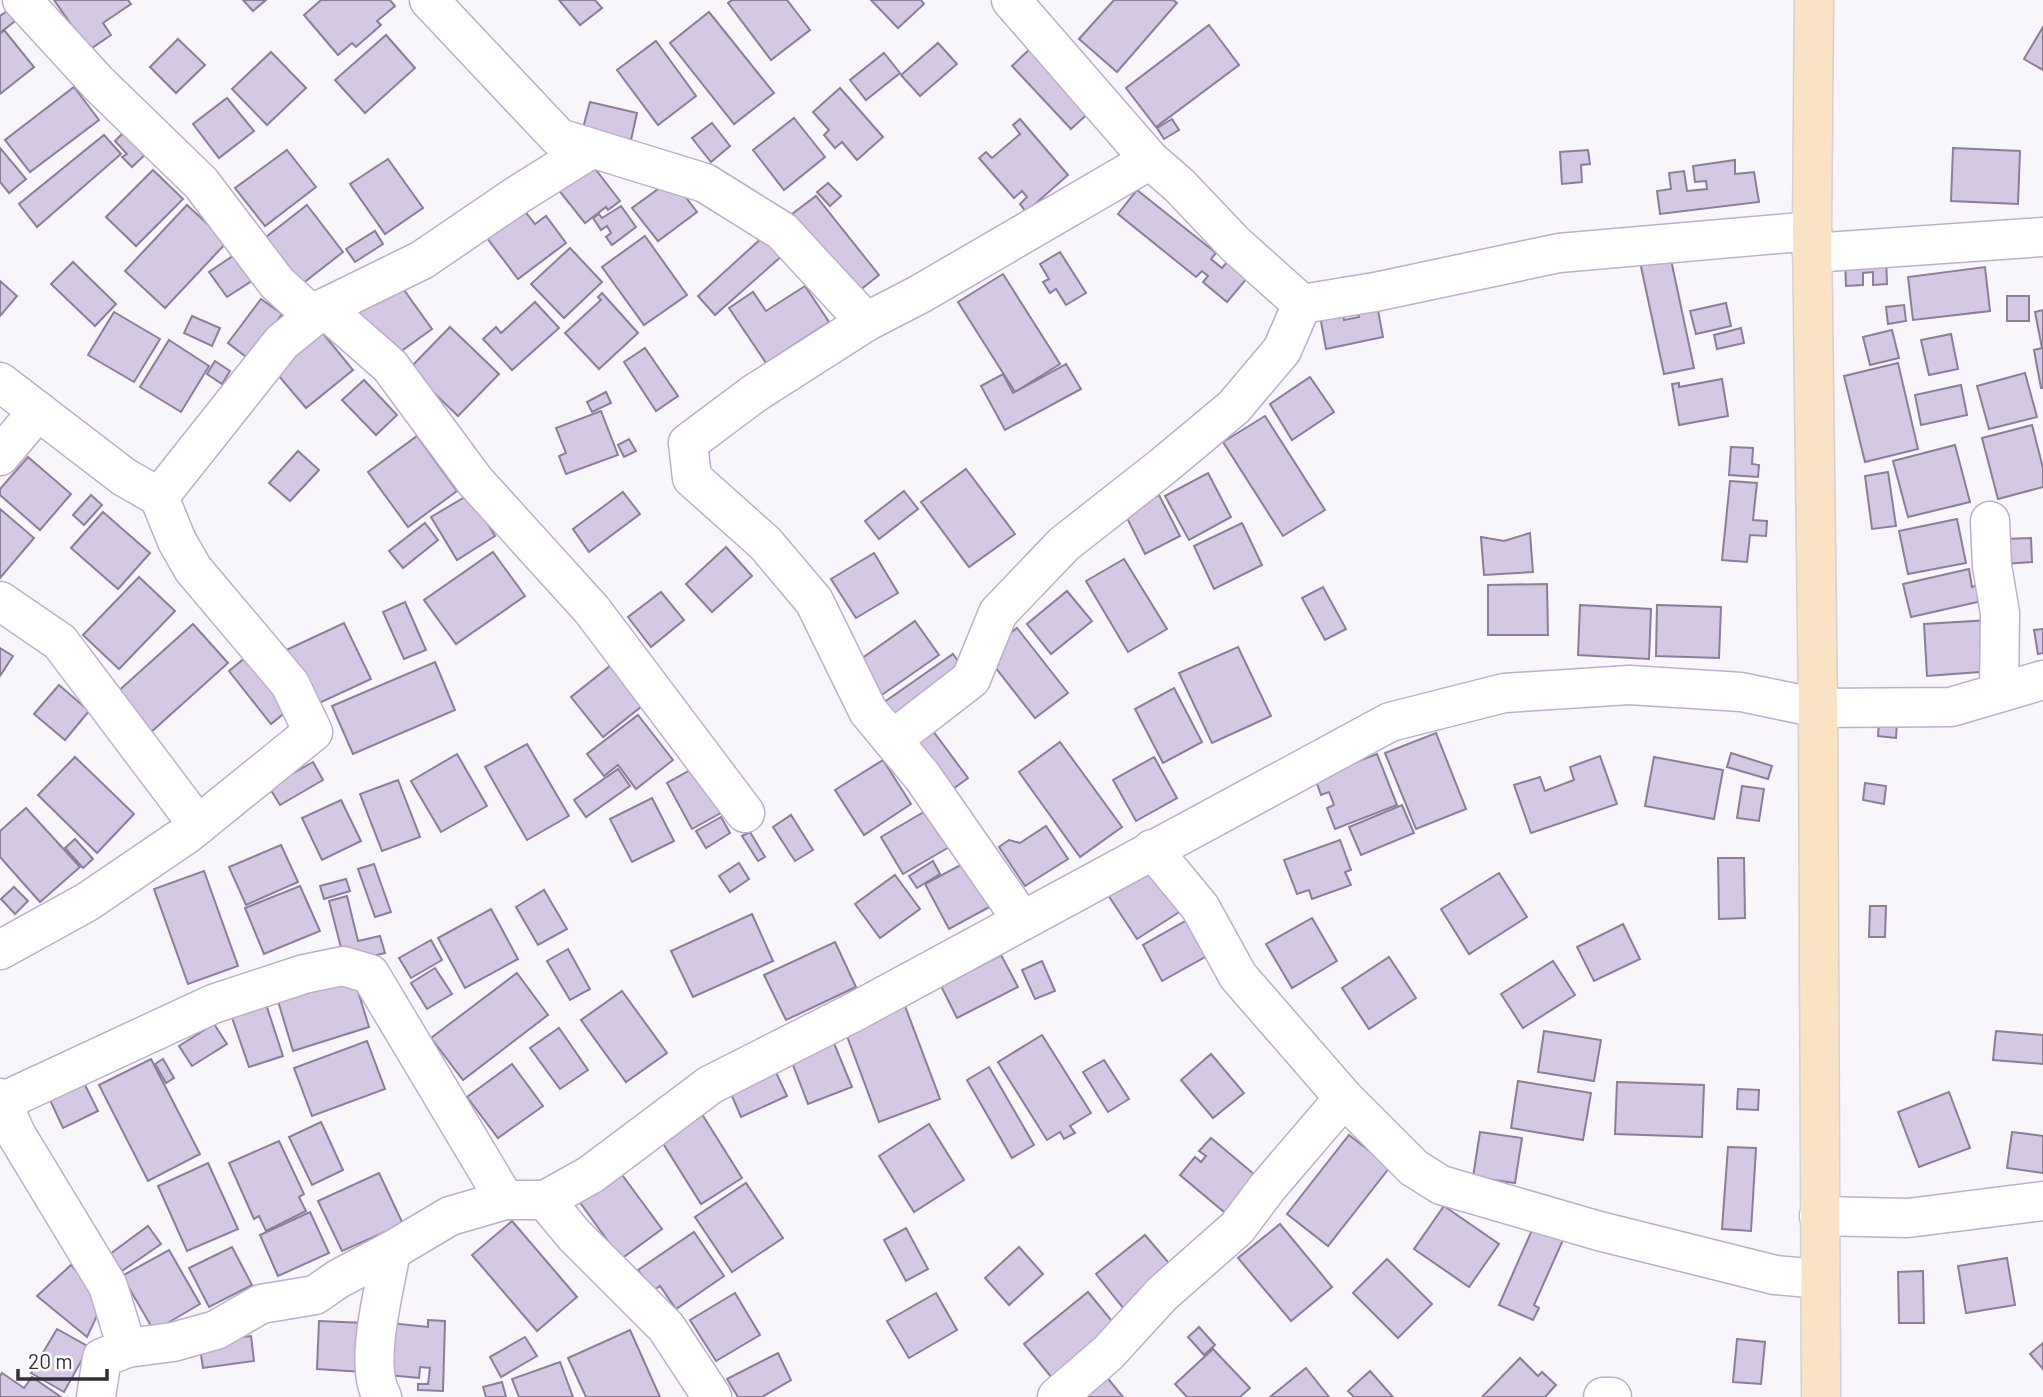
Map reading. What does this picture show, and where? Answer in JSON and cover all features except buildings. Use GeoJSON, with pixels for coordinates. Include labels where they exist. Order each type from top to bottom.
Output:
{"type":"FeatureCollection","features":[{"type":"Feature","properties":{"kind":"main road"},"geometry":{"type":"LineString","coordinates":[[1814,0],[1812,242],[1818,708],[1821,1397]]}},
{"type":"Feature","properties":{"kind":"street"},"geometry":{"type":"LineString","coordinates":[[22,0],[99,84],[201,183],[277,283],[390,366],[475,481],[592,610],[745,813]]}},
{"type":"Feature","properties":{"kind":"street"},"geometry":{"type":"LineString","coordinates":[[429,0],[559,138],[705,183],[782,231],[866,322]]}},
{"type":"Feature","properties":{"kind":"street"},"geometry":{"type":"LineString","coordinates":[[1011,0],[1150,160],[1180,186],[1234,244],[1302,304]]}},
{"type":"Feature","properties":{"kind":"street"},"geometry":{"type":"LineString","coordinates":[[159,497],[282,342],[319,312],[422,260],[591,149]]}},
{"type":"Feature","properties":{"kind":"street"},"geometry":{"type":"LineString","coordinates":[[1022,920],[922,776],[868,711],[814,601],[765,543],[692,478],[688,443],[755,393],[866,322],[920,294],[1150,160]]}},
{"type":"Feature","properties":{"kind":"street"},"geometry":{"type":"LineString","coordinates":[[1302,304],[1375,292],[1559,253],[1812,242],[2043,237]]}},
{"type":"Feature","properties":{"kind":"street"},"geometry":{"type":"LineString","coordinates":[[892,740],[971,679],[999,613],[1064,544],[1234,407],[1283,350],[1302,304]]}},
{"type":"Feature","properties":{"kind":"street"},"geometry":{"type":"LineString","coordinates":[[0,382],[124,477],[159,497],[177,541],[193,569],[290,684],[313,732],[198,825],[87,902],[0,950]]}},
{"type":"Feature","properties":{"kind":"street"},"geometry":{"type":"LineString","coordinates":[[0,456],[38,411]]}},
{"type":"Feature","properties":{"kind":"street"},"geometry":{"type":"LineString","coordinates":[[1990,521],[1992,566],[2000,612],[1999,692]]}},
{"type":"Feature","properties":{"kind":"street"},"geometry":{"type":"LineString","coordinates":[[0,601],[61,642],[198,825]]}},
{"type":"Feature","properties":{"kind":"street"},"geometry":{"type":"LineString","coordinates":[[96,1397],[102,1358],[127,1348],[173,1342],[216,1330],[261,1304],[315,1295],[338,1279],[450,1216],[505,1200],[545,1200],[590,1175],[710,1085],[856,1012],[1390,722],[1504,693],[1629,685],[1741,692],[1818,708],[1951,707],[2043,680]]}},
{"type":"Feature","properties":{"kind":"street"},"geometry":{"type":"LineString","coordinates":[[1152,849],[1200,907],[1238,976],[1344,1098],[1414,1168],[1441,1185],[1599,1231],[1775,1275],[1819,1279]]}},
{"type":"Feature","properties":{"kind":"street"},"geometry":{"type":"LineString","coordinates":[[127,1348],[108,1286],[4,1120],[213,1004],[304,974],[343,966],[370,974],[505,1200]]}},
{"type":"Feature","properties":{"kind":"street"},"geometry":{"type":"LineString","coordinates":[[1056,1397],[1108,1353],[1162,1294],[1237,1228],[1267,1188],[1344,1098]]}},
{"type":"Feature","properties":{"kind":"street"},"geometry":{"type":"LineString","coordinates":[[545,1200],[574,1235],[666,1328],[712,1397]]}},
{"type":"Feature","properties":{"kind":"street"},"geometry":{"type":"LineString","coordinates":[[1819,1216],[1908,1218],[2043,1201]]}},
{"type":"Feature","properties":{"kind":"street"},"geometry":{"type":"LineString","coordinates":[[382,1397],[375,1376],[375,1345],[391,1251]]}},
{"type":"Feature","properties":{"kind":"street"},"geometry":{"type":"LineString","coordinates":[[1603,1397],[1612,1397]]}}]}
